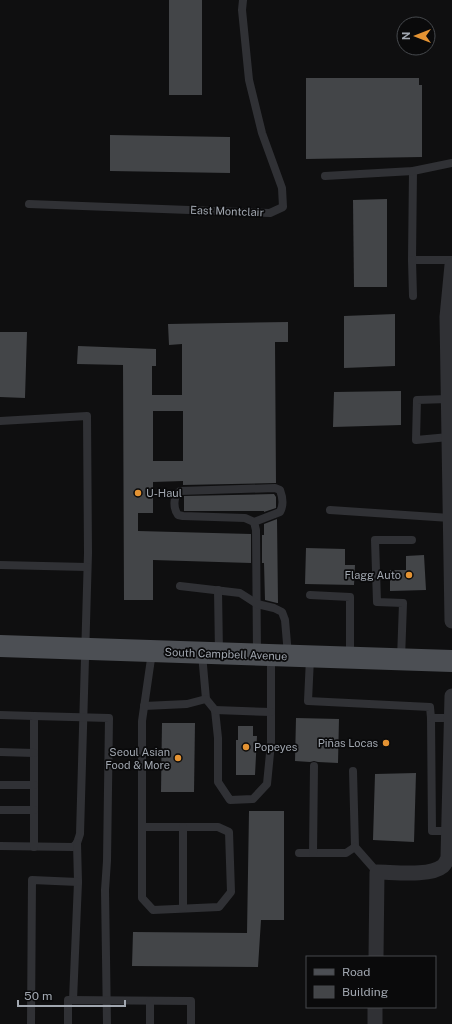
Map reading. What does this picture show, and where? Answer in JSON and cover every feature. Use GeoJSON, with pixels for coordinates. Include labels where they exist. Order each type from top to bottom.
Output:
{"type":"FeatureCollection","features":[{"type":"Feature","properties":{"kind":"main road","name":"South Campbell Avenue"},"geometry":{"type":"LineString","coordinates":[[0,646],[452,662]]}},
{"type":"Feature","properties":{"kind":"street"},"geometry":{"type":"LineString","coordinates":[[452,265],[447,317],[450,356],[449,437],[452,621]]}},
{"type":"Feature","properties":{"kind":"street"},"geometry":{"type":"LineString","coordinates":[[376,956],[377,872],[420,873],[433,871],[442,866],[448,858],[451,803],[452,696]]}},
{"type":"Feature","properties":{"kind":"street"},"geometry":{"type":"LineString","coordinates":[[375,1008],[375,1024]]}},
{"type":"Feature","properties":{"kind":"lane","name":"East Montclair"},"geometry":{"type":"LineString","coordinates":[[30,204],[270,212],[283,207],[282,188],[262,133],[249,80],[242,10],[243,0]]}},
{"type":"Feature","properties":{"kind":"lane"},"geometry":{"type":"LineString","coordinates":[[325,176],[413,171],[452,163]]}},
{"type":"Feature","properties":{"kind":"lane"},"geometry":{"type":"LineString","coordinates":[[413,171],[413,296]]}},
{"type":"Feature","properties":{"kind":"lane"},"geometry":{"type":"LineString","coordinates":[[412,260],[452,260]]}},
{"type":"Feature","properties":{"kind":"lane"},"geometry":{"type":"LineString","coordinates":[[449,437],[416,440],[417,400],[450,402]]}},
{"type":"Feature","properties":{"kind":"lane"},"geometry":{"type":"LineString","coordinates":[[0,422],[87,416],[87,567],[80,834],[77,843],[78,882],[72,1000]]}},
{"type":"Feature","properties":{"kind":"lane"},"geometry":{"type":"LineString","coordinates":[[218,590],[206,699],[215,710],[218,738],[218,782],[230,800],[253,799],[267,784],[271,743],[272,655],[257,604],[256,530],[254,522],[246,518],[178,515],[175,511],[176,493],[180,490],[275,488],[280,490],[283,506],[280,512],[254,522]]}},
{"type":"Feature","properties":{"kind":"lane"},"geometry":{"type":"LineString","coordinates":[[330,510],[450,518]]}},
{"type":"Feature","properties":{"kind":"lane"},"geometry":{"type":"LineString","coordinates":[[401,660],[403,603],[376,602],[375,540],[412,540]]}},
{"type":"Feature","properties":{"kind":"lane"},"geometry":{"type":"LineString","coordinates":[[0,565],[87,567]]}},
{"type":"Feature","properties":{"kind":"lane"},"geometry":{"type":"LineString","coordinates":[[180,586],[240,593],[257,604],[274,608],[282,612],[285,620],[272,655]]}},
{"type":"Feature","properties":{"kind":"lane"},"geometry":{"type":"LineString","coordinates":[[310,595],[350,597],[350,658]]}},
{"type":"Feature","properties":{"kind":"lane"},"geometry":{"type":"LineString","coordinates":[[142,827],[218,827],[229,832],[231,892],[219,907],[153,910],[142,898],[142,827],[142,721],[152,651]]}},
{"type":"Feature","properties":{"kind":"lane"},"geometry":{"type":"LineString","coordinates":[[310,656],[308,701],[430,707],[432,831],[449,831]]}},
{"type":"Feature","properties":{"kind":"lane"},"geometry":{"type":"LineString","coordinates":[[144,706],[187,704],[206,699]]}},
{"type":"Feature","properties":{"kind":"lane"},"geometry":{"type":"LineString","coordinates":[[215,710],[271,712]]}},
{"type":"Feature","properties":{"kind":"lane"},"geometry":{"type":"LineString","coordinates":[[0,716],[109,718],[107,861],[105,890],[107,1024]]}},
{"type":"Feature","properties":{"kind":"lane"},"geometry":{"type":"LineString","coordinates":[[34,716],[34,847]]}},
{"type":"Feature","properties":{"kind":"lane"},"geometry":{"type":"LineString","coordinates":[[431,718],[452,718]]}},
{"type":"Feature","properties":{"kind":"lane"},"geometry":{"type":"LineString","coordinates":[[0,752],[34,753]]}},
{"type":"Feature","properties":{"kind":"lane"},"geometry":{"type":"LineString","coordinates":[[313,853],[314,766]]}},
{"type":"Feature","properties":{"kind":"lane"},"geometry":{"type":"LineString","coordinates":[[353,771],[355,847],[377,872]]}},
{"type":"Feature","properties":{"kind":"lane"},"geometry":{"type":"LineString","coordinates":[[0,785],[34,785]]}},
{"type":"Feature","properties":{"kind":"lane"},"geometry":{"type":"LineString","coordinates":[[0,810],[34,810]]}},
{"type":"Feature","properties":{"kind":"lane"},"geometry":{"type":"LineString","coordinates":[[183,827],[183,908]]}},
{"type":"Feature","properties":{"kind":"lane"},"geometry":{"type":"LineString","coordinates":[[0,846],[74,847],[77,843]]}},
{"type":"Feature","properties":{"kind":"lane"},"geometry":{"type":"LineString","coordinates":[[298,853],[346,853],[355,847]]}},
{"type":"Feature","properties":{"kind":"lane"},"geometry":{"type":"LineString","coordinates":[[31,1024],[32,880],[78,882]]}},
{"type":"Feature","properties":{"kind":"lane"},"geometry":{"type":"LineString","coordinates":[[68,1024],[68,1000],[191,1001],[191,1024]]}},
{"type":"Feature","properties":{"kind":"lane"},"geometry":{"type":"LineString","coordinates":[[150,1001],[150,1024]]}},
{"type":"Feature","properties":{"kind":"building"},"geometry":{"type":"Polygon","coordinates":[[[169,0],[202,0],[202,95],[169,95],[169,0]]]}},
{"type":"Feature","properties":{"kind":"building"},"geometry":{"type":"Polygon","coordinates":[[[306,78],[419,78],[419,85],[422,85],[422,157],[306,159],[306,78]]]}},
{"type":"Feature","properties":{"kind":"building"},"geometry":{"type":"Polygon","coordinates":[[[110,135],[230,137],[230,173],[110,171],[110,135]]]}},
{"type":"Feature","properties":{"kind":"building"},"geometry":{"type":"Polygon","coordinates":[[[387,199],[387,287],[354,287],[353,200],[387,199]]]}},
{"type":"Feature","properties":{"kind":"building"},"geometry":{"type":"Polygon","coordinates":[[[395,314],[395,366],[344,368],[344,316],[395,314]]]}},
{"type":"Feature","properties":{"kind":"building"},"geometry":{"type":"Polygon","coordinates":[[[288,322],[288,342],[275,342],[276,483],[183,485],[183,481],[153,482],[153,513],[138,513],[138,531],[251,534],[251,563],[153,560],[153,600],[124,600],[123,365],[77,364],[78,346],[156,349],[156,366],[152,366],[152,395],[182,395],[182,344],[169,345],[168,324],[288,322]],[[153,411],[153,461],[183,461],[183,411],[153,411]]]}},
{"type":"Feature","properties":{"kind":"building"},"geometry":{"type":"Polygon","coordinates":[[[0,332],[27,332],[25,398],[0,397],[0,332]]]}},
{"type":"Feature","properties":{"kind":"building"},"geometry":{"type":"Polygon","coordinates":[[[401,391],[401,425],[333,427],[334,392],[401,391]]]}},
{"type":"Feature","properties":{"kind":"building"},"geometry":{"type":"Polygon","coordinates":[[[274,494],[276,497],[276,508],[264,512],[184,511],[184,496],[274,494]]]}},
{"type":"Feature","properties":{"kind":"building"},"geometry":{"type":"Polygon","coordinates":[[[277,519],[278,603],[265,600],[264,563],[262,563],[262,535],[264,535],[264,524],[277,519]]]}},
{"type":"Feature","properties":{"kind":"building"},"geometry":{"type":"Polygon","coordinates":[[[306,548],[345,549],[345,565],[355,565],[354,585],[305,584],[306,548]]]}},
{"type":"Feature","properties":{"kind":"building","name":"Flagg Auto"},"geometry":{"type":"Polygon","coordinates":[[[424,555],[426,590],[390,591],[390,570],[406,570],[406,556],[424,555]]]}},
{"type":"Feature","properties":{"kind":"building"},"geometry":{"type":"Polygon","coordinates":[[[296,718],[339,719],[338,763],[295,761],[296,718]]]}},
{"type":"Feature","properties":{"kind":"building","name":"Seoul Asian Food & More"},"geometry":{"type":"Polygon","coordinates":[[[162,723],[195,723],[194,792],[161,792],[162,723]]]}},
{"type":"Feature","properties":{"kind":"building","name":"Popeyes"},"geometry":{"type":"Polygon","coordinates":[[[238,726],[253,726],[253,736],[257,736],[255,775],[236,775],[236,740],[238,740],[238,726]]]}},
{"type":"Feature","properties":{"kind":"building"},"geometry":{"type":"Polygon","coordinates":[[[416,773],[414,842],[373,840],[375,774],[416,773]]]}},
{"type":"Feature","properties":{"kind":"building"},"geometry":{"type":"Polygon","coordinates":[[[249,811],[284,811],[284,920],[261,920],[258,967],[132,966],[133,932],[247,933],[249,811]]]}},
{"type":"Feature","properties":{"kind":"place","name":"U-Haul"},"geometry":{"type":"Point","coordinates":[138,493]}},
{"type":"Feature","properties":{"kind":"place","name":"Flagg Auto"},"geometry":{"type":"Point","coordinates":[409,575]}},
{"type":"Feature","properties":{"kind":"place","name":"Piñas Locas"},"geometry":{"type":"Point","coordinates":[386,743]}},
{"type":"Feature","properties":{"kind":"place","name":"Popeyes"},"geometry":{"type":"Point","coordinates":[246,747]}},
{"type":"Feature","properties":{"kind":"place","name":"Seoul Asian Food & More"},"geometry":{"type":"Point","coordinates":[178,758]}}]}
